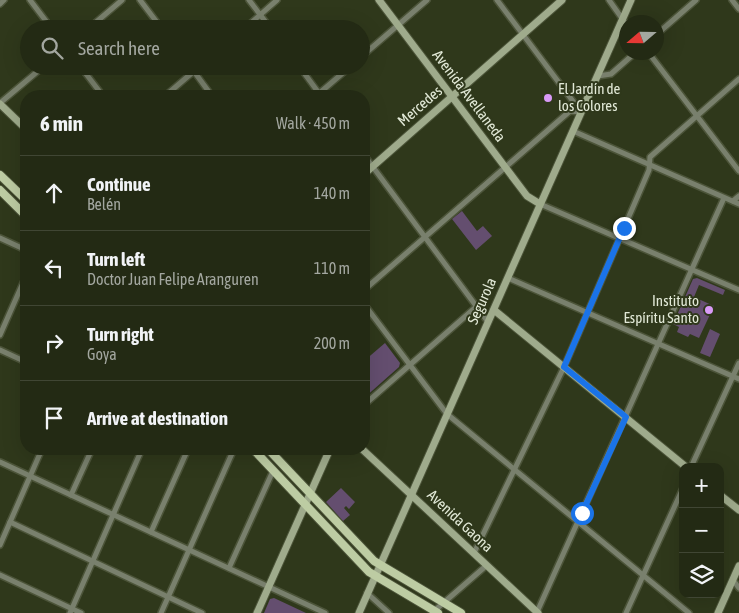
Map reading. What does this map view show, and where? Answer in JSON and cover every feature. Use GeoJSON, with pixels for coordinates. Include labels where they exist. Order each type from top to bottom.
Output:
{"type":"FeatureCollection","features":[{"type":"Feature","properties":{"kind":"main road"},"geometry":{"type":"LineString","coordinates":[[0,175],[20,194]]}},
{"type":"Feature","properties":{"kind":"main road"},"geometry":{"type":"LineString","coordinates":[[0,190],[20,210]]}},
{"type":"Feature","properties":{"kind":"main road"},"geometry":{"type":"LineString","coordinates":[[258,455],[375,576],[435,612]]}},
{"type":"Feature","properties":{"kind":"main road"},"geometry":{"type":"LineString","coordinates":[[274,455],[380,564],[461,613]]}},
{"type":"Feature","properties":{"kind":"street"},"geometry":{"type":"LineString","coordinates":[[0,4],[4,0]]}},
{"type":"Feature","properties":{"kind":"street"},"geometry":{"type":"LineString","coordinates":[[30,0],[45,20]]}},
{"type":"Feature","properties":{"kind":"street"},"geometry":{"type":"LineString","coordinates":[[99,20],[122,0]]}},
{"type":"Feature","properties":{"kind":"street"},"geometry":{"type":"LineString","coordinates":[[140,0],[155,20]]}},
{"type":"Feature","properties":{"kind":"street"},"geometry":{"type":"LineString","coordinates":[[249,0],[264,20]]}},
{"type":"Feature","properties":{"kind":"street"},"geometry":{"type":"LineString","coordinates":[[254,20],[277,0]]}},
{"type":"Feature","properties":{"kind":"street","name":"Avenida Avellaneda"},"geometry":{"type":"LineString","coordinates":[[379,0],[527,196],[540,204]]}},
{"type":"Feature","properties":{"kind":"street"},"geometry":{"type":"LineString","coordinates":[[370,49],[427,0]]}},
{"type":"Feature","properties":{"kind":"street"},"geometry":{"type":"LineString","coordinates":[[497,0],[581,112]]}},
{"type":"Feature","properties":{"kind":"street","name":"Mercedes"},"geometry":{"type":"LineString","coordinates":[[372,166],[562,0]]}},
{"type":"Feature","properties":{"kind":"street"},"geometry":{"type":"LineString","coordinates":[[608,0],[620,15]]}},
{"type":"Feature","properties":{"kind":"street","name":"Segurola"},"geometry":{"type":"LineString","coordinates":[[627,15],[631,0]]}},
{"type":"Feature","properties":{"kind":"street"},"geometry":{"type":"LineString","coordinates":[[664,27],[696,0]]}},
{"type":"Feature","properties":{"kind":"street"},"geometry":{"type":"LineString","coordinates":[[732,0],[739,9]]}},
{"type":"Feature","properties":{"kind":"street","name":"Segurola"},"geometry":{"type":"LineString","coordinates":[[359,613],[581,112],[619,34]]}},
{"type":"Feature","properties":{"kind":"street"},"geometry":{"type":"LineString","coordinates":[[598,76],[611,74],[627,60]]}},
{"type":"Feature","properties":{"kind":"street"},"geometry":{"type":"LineString","coordinates":[[654,60],[739,172]]}},
{"type":"Feature","properties":{"kind":"street"},"geometry":{"type":"LineString","coordinates":[[20,123],[0,104],[34,75]]}},
{"type":"Feature","properties":{"kind":"street"},"geometry":{"type":"LineString","coordinates":[[87,75],[98,90]]}},
{"type":"Feature","properties":{"kind":"street"},"geometry":{"type":"LineString","coordinates":[[171,90],[186,75]]}},
{"type":"Feature","properties":{"kind":"street"},"geometry":{"type":"LineString","coordinates":[[196,75],[208,90]]}},
{"type":"Feature","properties":{"kind":"street"},"geometry":{"type":"LineString","coordinates":[[305,75],[315,90]]}},
{"type":"Feature","properties":{"kind":"street"},"geometry":{"type":"LineString","coordinates":[[325,90],[341,75]]}},
{"type":"Feature","properties":{"kind":"street"},"geometry":{"type":"LineString","coordinates":[[474,553],[564,367],[649,170],[652,154],[739,80]]}},
{"type":"Feature","properties":{"kind":"street"},"geometry":{"type":"LineString","coordinates":[[370,285],[570,111],[581,112]]}},
{"type":"Feature","properties":{"kind":"street"},"geometry":{"type":"LineString","coordinates":[[573,131],[739,204]]}},
{"type":"Feature","properties":{"kind":"street"},"geometry":{"type":"LineString","coordinates":[[370,163],[488,322]]}},
{"type":"Feature","properties":{"kind":"street"},"geometry":{"type":"LineString","coordinates":[[733,201],[739,196]]}},
{"type":"Feature","properties":{"kind":"street"},"geometry":{"type":"LineString","coordinates":[[537,612],[724,198]]}},
{"type":"Feature","properties":{"kind":"street"},"geometry":{"type":"LineString","coordinates":[[540,204],[739,290]]}},
{"type":"Feature","properties":{"kind":"street"},"geometry":{"type":"LineString","coordinates":[[0,238],[20,247]]}},
{"type":"Feature","properties":{"kind":"street"},"geometry":{"type":"LineString","coordinates":[[508,278],[739,379]]}},
{"type":"Feature","properties":{"kind":"street"},"geometry":{"type":"LineString","coordinates":[[0,335],[20,290]]}},
{"type":"Feature","properties":{"kind":"street"},"geometry":{"type":"LineString","coordinates":[[370,399],[476,307]]}},
{"type":"Feature","properties":{"kind":"street"},"geometry":{"type":"LineString","coordinates":[[494,310],[681,463]]}},
{"type":"Feature","properties":{"kind":"street"},"geometry":{"type":"LineString","coordinates":[[370,312],[448,414],[689,613]]}},
{"type":"Feature","properties":{"kind":"street"},"geometry":{"type":"LineString","coordinates":[[0,350],[20,359]]}},
{"type":"Feature","properties":{"kind":"street"},"geometry":{"type":"LineString","coordinates":[[694,463],[739,363]]}},
{"type":"Feature","properties":{"kind":"street"},"geometry":{"type":"LineString","coordinates":[[0,545],[39,455]]}},
{"type":"Feature","properties":{"kind":"street"},"geometry":{"type":"LineString","coordinates":[[72,495],[89,455]]}},
{"type":"Feature","properties":{"kind":"street"},"geometry":{"type":"LineString","coordinates":[[71,611],[139,455]]}},
{"type":"Feature","properties":{"kind":"street"},"geometry":{"type":"LineString","coordinates":[[151,532],[185,455]]}},
{"type":"Feature","properties":{"kind":"street"},"geometry":{"type":"LineString","coordinates":[[161,613],[231,455]]}},
{"type":"Feature","properties":{"kind":"street"},"geometry":{"type":"LineString","coordinates":[[257,613],[327,455]]}},
{"type":"Feature","properties":{"kind":"street","name":"Avenida Gaona"},"geometry":{"type":"LineString","coordinates":[[369,455],[537,612]]}},
{"type":"Feature","properties":{"kind":"street"},"geometry":{"type":"LineString","coordinates":[[0,462],[325,613]]}},
{"type":"Feature","properties":{"kind":"street"},"geometry":{"type":"LineString","coordinates":[[229,568],[273,471]]}},
{"type":"Feature","properties":{"kind":"street"},"geometry":{"type":"LineString","coordinates":[[626,613],[679,497]]}},
{"type":"Feature","properties":{"kind":"street"},"geometry":{"type":"LineString","coordinates":[[724,498],[739,510]]}},
{"type":"Feature","properties":{"kind":"street"},"geometry":{"type":"LineString","coordinates":[[10,522],[202,613]]}},
{"type":"Feature","properties":{"kind":"street"},"geometry":{"type":"LineString","coordinates":[[435,612],[487,565]]}},
{"type":"Feature","properties":{"kind":"street"},"geometry":{"type":"LineString","coordinates":[[718,613],[739,566]]}},
{"type":"Feature","properties":{"kind":"street"},"geometry":{"type":"LineString","coordinates":[[0,575],[71,611],[81,613]]}},
{"type":"Feature","properties":{"kind":"street"},"geometry":{"type":"LineString","coordinates":[[733,580],[739,588]]}},
{"type":"Feature","properties":{"kind":"street"},"geometry":{"type":"LineString","coordinates":[[367,594],[389,613]]}},
{"type":"Feature","properties":{"kind":"shaded area"},"geometry":{"type":"Polygon","coordinates":[[[462,211],[477,231],[483,226],[492,236],[476,250],[452,219],[462,211]]]}},
{"type":"Feature","properties":{"kind":"shaded area"},"geometry":{"type":"Polygon","coordinates":[[[697,278],[725,290],[723,295],[699,285],[694,297],[714,306],[699,338],[690,334],[688,337],[677,332],[679,327],[673,324],[693,279],[697,278]]]}},
{"type":"Feature","properties":{"kind":"shaded area"},"geometry":{"type":"Polygon","coordinates":[[[710,329],[720,334],[710,357],[700,353],[710,329]]]}},
{"type":"Feature","properties":{"kind":"shaded area"},"geometry":{"type":"Polygon","coordinates":[[[385,343],[400,363],[399,367],[370,393],[370,356],[385,343]]]}},
{"type":"Feature","properties":{"kind":"shaded area"},"geometry":{"type":"Polygon","coordinates":[[[341,488],[355,502],[349,509],[346,506],[344,508],[350,515],[343,521],[326,502],[341,488]]]}},
{"type":"Feature","properties":{"kind":"shaded area"},"geometry":{"type":"Polygon","coordinates":[[[274,598],[306,613],[264,613],[270,599],[274,598]]]}},
{"type":"Feature","properties":{"kind":"place","name":"El Jardín de los Colores"},"geometry":{"type":"Point","coordinates":[548,98]}},
{"type":"Feature","properties":{"kind":"place","name":"Instituto Espíritu Santo"},"geometry":{"type":"Point","coordinates":[709,310]}},
{"type":"Feature","properties":{"kind":"route"},"geometry":{"type":"LineString","coordinates":[[582,513],[626,417],[564,367],[624,228]]}}]}
